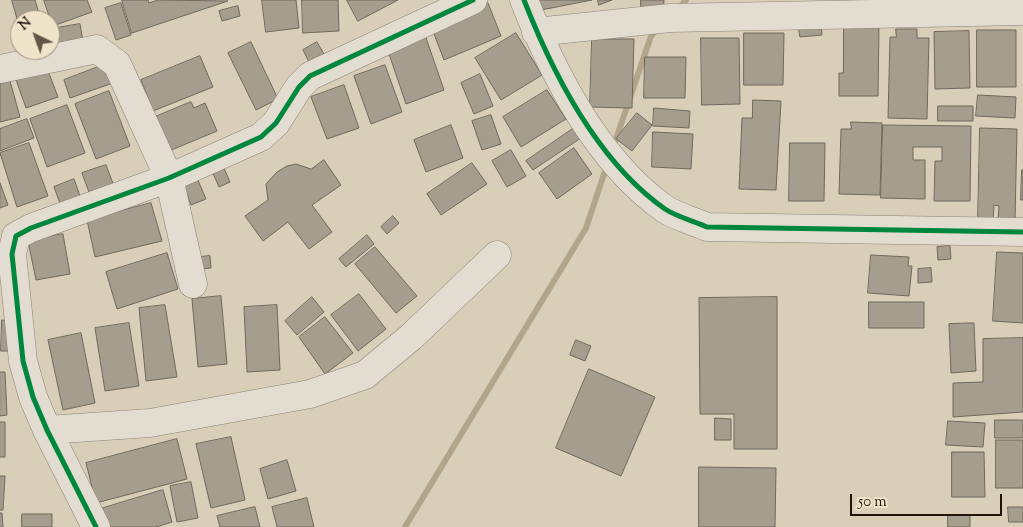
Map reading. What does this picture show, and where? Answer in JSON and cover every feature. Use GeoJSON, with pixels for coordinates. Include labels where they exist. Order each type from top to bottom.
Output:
{"type":"FeatureCollection","features":[{"type":"Feature","properties":{"kind":"street"},"geometry":{"type":"LineString","coordinates":[[96,527],[46,430],[33,397],[12,361],[12,254],[16,236],[31,228],[169,178],[261,136],[276,123],[299,87],[323,68],[473,0]]}},
{"type":"Feature","properties":{"kind":"street"},"geometry":{"type":"LineString","coordinates":[[524,0],[536,32],[583,120],[620,169],[666,209],[707,227],[1023,232]]}},
{"type":"Feature","properties":{"kind":"street"},"geometry":{"type":"LineString","coordinates":[[536,32],[670,18],[1023,11]]}},
{"type":"Feature","properties":{"kind":"street"},"geometry":{"type":"LineString","coordinates":[[0,69],[97,49],[117,64],[169,178],[193,284]]}},
{"type":"Feature","properties":{"kind":"street"},"geometry":{"type":"LineString","coordinates":[[46,430],[160,421],[310,394],[365,374],[411,337],[497,255]]}},
{"type":"Feature","properties":{"kind":"building"},"geometry":{"type":"Polygon","coordinates":[[[12,0],[35,0],[38,10],[15,10],[12,0]]]}},
{"type":"Feature","properties":{"kind":"building"},"geometry":{"type":"Polygon","coordinates":[[[44,0],[87,0],[92,12],[60,23],[60,10],[47,10],[44,0]]]}},
{"type":"Feature","properties":{"kind":"building"},"geometry":{"type":"Polygon","coordinates":[[[122,0],[148,0],[149,3],[158,0],[228,1],[132,33],[122,0]]]}},
{"type":"Feature","properties":{"kind":"building"},"geometry":{"type":"Polygon","coordinates":[[[262,0],[296,0],[299,28],[266,32],[262,0]]]}},
{"type":"Feature","properties":{"kind":"building"},"geometry":{"type":"Polygon","coordinates":[[[302,0],[338,0],[339,31],[303,33],[302,0]]]}},
{"type":"Feature","properties":{"kind":"building"},"geometry":{"type":"Polygon","coordinates":[[[347,0],[398,0],[358,21],[347,0]]]}},
{"type":"Feature","properties":{"kind":"building"},"geometry":{"type":"Polygon","coordinates":[[[539,0],[592,0],[541,10],[539,0]]]}},
{"type":"Feature","properties":{"kind":"building"},"geometry":{"type":"Polygon","coordinates":[[[598,0],[612,0],[599,5],[598,0]]]}},
{"type":"Feature","properties":{"kind":"building"},"geometry":{"type":"Polygon","coordinates":[[[641,0],[664,0],[663,15],[641,15],[641,0]]]}},
{"type":"Feature","properties":{"kind":"building"},"geometry":{"type":"Polygon","coordinates":[[[121,3],[131,35],[116,40],[105,8],[121,3]]]}},
{"type":"Feature","properties":{"kind":"building"},"geometry":{"type":"Polygon","coordinates":[[[488,3],[501,36],[444,60],[431,26],[488,3]]]}},
{"type":"Feature","properties":{"kind":"building"},"geometry":{"type":"Polygon","coordinates":[[[238,6],[240,16],[222,21],[219,11],[238,6]]]}},
{"type":"Feature","properties":{"kind":"building"},"geometry":{"type":"Polygon","coordinates":[[[80,24],[84,47],[60,47],[60,27],[80,24]]]}},
{"type":"Feature","properties":{"kind":"building"},"geometry":{"type":"Polygon","coordinates":[[[821,24],[822,35],[800,37],[798,26],[821,24]]]}},
{"type":"Feature","properties":{"kind":"building"},"geometry":{"type":"Polygon","coordinates":[[[844,24],[879,25],[878,96],[839,96],[839,73],[843,73],[844,24]]]}},
{"type":"Feature","properties":{"kind":"building"},"geometry":{"type":"Polygon","coordinates":[[[896,29],[917,29],[917,38],[929,38],[927,119],[888,118],[890,37],[896,37],[896,29]]]}},
{"type":"Feature","properties":{"kind":"building"},"geometry":{"type":"Polygon","coordinates":[[[977,30],[1016,30],[1016,87],[977,87],[977,30]]]}},
{"type":"Feature","properties":{"kind":"building"},"geometry":{"type":"Polygon","coordinates":[[[969,31],[970,88],[935,89],[934,32],[969,31]]]}},
{"type":"Feature","properties":{"kind":"building"},"geometry":{"type":"Polygon","coordinates":[[[516,33],[542,75],[501,100],[475,58],[516,33]]]}},
{"type":"Feature","properties":{"kind":"building"},"geometry":{"type":"Polygon","coordinates":[[[744,33],[784,33],[783,85],[744,85],[744,33]]]}},
{"type":"Feature","properties":{"kind":"building"},"geometry":{"type":"Polygon","coordinates":[[[425,35],[444,90],[406,104],[387,48],[425,35]]]}},
{"type":"Feature","properties":{"kind":"building"},"geometry":{"type":"Polygon","coordinates":[[[701,38],[739,38],[740,104],[702,105],[701,38]]]}},
{"type":"Feature","properties":{"kind":"building"},"geometry":{"type":"Polygon","coordinates":[[[592,39],[634,39],[632,108],[590,107],[592,39]]]}},
{"type":"Feature","properties":{"kind":"building"},"geometry":{"type":"Polygon","coordinates":[[[251,42],[278,99],[256,110],[228,53],[251,42]]]}},
{"type":"Feature","properties":{"kind":"building"},"geometry":{"type":"Polygon","coordinates":[[[317,42],[324,54],[309,62],[303,50],[317,42]]]}},
{"type":"Feature","properties":{"kind":"building"},"geometry":{"type":"Polygon","coordinates":[[[200,56],[213,87],[153,111],[141,80],[200,56]]]}},
{"type":"Feature","properties":{"kind":"building"},"geometry":{"type":"Polygon","coordinates":[[[645,57],[686,57],[685,98],[644,98],[645,57]]]}},
{"type":"Feature","properties":{"kind":"building"},"geometry":{"type":"Polygon","coordinates":[[[45,63],[58,97],[26,108],[14,74],[45,63]]]}},
{"type":"Feature","properties":{"kind":"building"},"geometry":{"type":"Polygon","coordinates":[[[106,64],[113,83],[70,98],[64,80],[106,64]]]}},
{"type":"Feature","properties":{"kind":"building"},"geometry":{"type":"Polygon","coordinates":[[[385,65],[402,112],[371,124],[354,76],[385,65]]]}},
{"type":"Feature","properties":{"kind":"building"},"geometry":{"type":"Polygon","coordinates":[[[480,74],[493,106],[474,114],[461,83],[480,74]]]}},
{"type":"Feature","properties":{"kind":"building"},"geometry":{"type":"Polygon","coordinates":[[[10,81],[20,117],[0,122],[0,84],[10,81]]]}},
{"type":"Feature","properties":{"kind":"building"},"geometry":{"type":"Polygon","coordinates":[[[344,85],[359,128],[327,139],[311,97],[344,85]]]}},
{"type":"Feature","properties":{"kind":"building"},"geometry":{"type":"Polygon","coordinates":[[[547,90],[566,119],[521,147],[503,117],[547,90]]]}},
{"type":"Feature","properties":{"kind":"building"},"geometry":{"type":"Polygon","coordinates":[[[109,91],[130,146],[96,159],[75,104],[109,91]]]}},
{"type":"Feature","properties":{"kind":"building"},"geometry":{"type":"Polygon","coordinates":[[[978,95],[1016,97],[1015,118],[976,116],[978,95]]]}},
{"type":"Feature","properties":{"kind":"building"},"geometry":{"type":"Polygon","coordinates":[[[753,100],[781,101],[776,190],[739,189],[742,118],[752,118],[753,100]]]}},
{"type":"Feature","properties":{"kind":"building"},"geometry":{"type":"Polygon","coordinates":[[[191,102],[194,108],[205,103],[217,131],[169,151],[155,117],[191,102]]]}},
{"type":"Feature","properties":{"kind":"building"},"geometry":{"type":"Polygon","coordinates":[[[67,105],[85,153],[47,167],[30,119],[67,105]]]}},
{"type":"Feature","properties":{"kind":"building"},"geometry":{"type":"Polygon","coordinates":[[[938,106],[973,106],[973,121],[938,121],[938,106]]]}},
{"type":"Feature","properties":{"kind":"building"},"geometry":{"type":"Polygon","coordinates":[[[654,108],[690,111],[689,128],[653,126],[654,108]]]}},
{"type":"Feature","properties":{"kind":"building"},"geometry":{"type":"Polygon","coordinates":[[[637,113],[652,125],[632,151],[616,139],[637,113]]]}},
{"type":"Feature","properties":{"kind":"building"},"geometry":{"type":"Polygon","coordinates":[[[491,115],[501,144],[482,150],[472,121],[491,115]]]}},
{"type":"Feature","properties":{"kind":"building"},"geometry":{"type":"Polygon","coordinates":[[[27,119],[34,138],[0,151],[0,129],[27,119]]]}},
{"type":"Feature","properties":{"kind":"building"},"geometry":{"type":"Polygon","coordinates":[[[851,122],[882,123],[880,195],[839,194],[841,129],[851,129],[851,122]]]}},
{"type":"Feature","properties":{"kind":"building"},"geometry":{"type":"Polygon","coordinates":[[[451,125],[463,158],[426,172],[414,140],[451,125]]]}},
{"type":"Feature","properties":{"kind":"building"},"geometry":{"type":"Polygon","coordinates":[[[883,125],[971,126],[970,201],[934,201],[935,161],[942,161],[942,147],[913,147],[913,160],[925,160],[925,199],[881,198],[883,125]]]}},
{"type":"Feature","properties":{"kind":"building"},"geometry":{"type":"Polygon","coordinates":[[[574,128],[581,138],[533,170],[526,161],[574,128]]]}},
{"type":"Feature","properties":{"kind":"building"},"geometry":{"type":"Polygon","coordinates":[[[980,128],[1017,129],[1015,221],[998,221],[999,206],[994,205],[993,221],[978,221],[980,128]]]}},
{"type":"Feature","properties":{"kind":"building"},"geometry":{"type":"Polygon","coordinates":[[[653,132],[693,134],[691,169],[652,167],[653,132]]]}},
{"type":"Feature","properties":{"kind":"building"},"geometry":{"type":"Polygon","coordinates":[[[29,143],[48,196],[17,207],[0,153],[29,143]]]}},
{"type":"Feature","properties":{"kind":"building"},"geometry":{"type":"Polygon","coordinates":[[[790,143],[825,143],[824,201],[789,201],[790,143]]]}},
{"type":"Feature","properties":{"kind":"building"},"geometry":{"type":"Polygon","coordinates":[[[574,148],[592,174],[557,199],[539,173],[574,148]]]}},
{"type":"Feature","properties":{"kind":"building"},"geometry":{"type":"Polygon","coordinates":[[[511,150],[526,176],[507,187],[492,161],[511,150]]]}},
{"type":"Feature","properties":{"kind":"building"},"geometry":{"type":"Polygon","coordinates":[[[324,160],[341,185],[312,205],[332,232],[309,249],[288,222],[263,241],[245,216],[268,200],[266,184],[277,172],[287,166],[296,164],[311,169],[324,160]]]}},
{"type":"Feature","properties":{"kind":"building"},"geometry":{"type":"Polygon","coordinates":[[[472,163],[487,184],[441,215],[427,194],[472,163]]]}},
{"type":"Feature","properties":{"kind":"building"},"geometry":{"type":"Polygon","coordinates":[[[106,165],[114,186],[90,195],[82,173],[106,165]]]}},
{"type":"Feature","properties":{"kind":"building"},"geometry":{"type":"Polygon","coordinates":[[[223,166],[230,182],[219,187],[212,171],[223,166]]]}},
{"type":"Feature","properties":{"kind":"building"},"geometry":{"type":"Polygon","coordinates":[[[1022,170],[1023,200],[1021,200],[1022,170]]]}},
{"type":"Feature","properties":{"kind":"building"},"geometry":{"type":"Polygon","coordinates":[[[197,178],[206,199],[191,205],[183,184],[197,178]]]}},
{"type":"Feature","properties":{"kind":"building"},"geometry":{"type":"Polygon","coordinates":[[[74,179],[81,199],[61,206],[54,187],[74,179]]]}},
{"type":"Feature","properties":{"kind":"building"},"geometry":{"type":"Polygon","coordinates":[[[0,183],[8,205],[0,208],[0,183]]]}},
{"type":"Feature","properties":{"kind":"building"},"geometry":{"type":"Polygon","coordinates":[[[151,203],[162,241],[95,257],[87,220],[151,203]]]}},
{"type":"Feature","properties":{"kind":"building"},"geometry":{"type":"Polygon","coordinates":[[[393,216],[399,223],[387,234],[381,227],[393,216]]]}},
{"type":"Feature","properties":{"kind":"building"},"geometry":{"type":"Polygon","coordinates":[[[63,234],[70,274],[36,280],[28,241],[63,234]]]}},
{"type":"Feature","properties":{"kind":"building"},"geometry":{"type":"Polygon","coordinates":[[[367,235],[374,244],[346,267],[339,259],[367,235]]]}},
{"type":"Feature","properties":{"kind":"building"},"geometry":{"type":"Polygon","coordinates":[[[950,246],[951,259],[938,260],[937,247],[950,246]]]}},
{"type":"Feature","properties":{"kind":"building"},"geometry":{"type":"Polygon","coordinates":[[[375,247],[417,296],[396,313],[355,264],[375,247]]]}},
{"type":"Feature","properties":{"kind":"building"},"geometry":{"type":"Polygon","coordinates":[[[997,252],[1023,253],[1023,323],[993,321],[997,252]]]}},
{"type":"Feature","properties":{"kind":"building"},"geometry":{"type":"Polygon","coordinates":[[[167,253],[178,289],[117,309],[106,272],[167,253]]]}},
{"type":"Feature","properties":{"kind":"building"},"geometry":{"type":"Polygon","coordinates":[[[871,255],[909,257],[908,266],[912,266],[909,296],[868,293],[871,255]]]}},
{"type":"Feature","properties":{"kind":"building"},"geometry":{"type":"Polygon","coordinates":[[[210,256],[211,268],[201,269],[200,257],[210,256]]]}},
{"type":"Feature","properties":{"kind":"building"},"geometry":{"type":"Polygon","coordinates":[[[931,268],[932,282],[918,283],[918,269],[931,268]]]}},
{"type":"Feature","properties":{"kind":"building"},"geometry":{"type":"Polygon","coordinates":[[[359,294],[386,329],[358,351],[331,315],[359,294]]]}},
{"type":"Feature","properties":{"kind":"building"},"geometry":{"type":"Polygon","coordinates":[[[221,296],[227,364],[198,367],[192,299],[221,296]]]}},
{"type":"Feature","properties":{"kind":"building"},"geometry":{"type":"Polygon","coordinates":[[[312,297],[324,312],[297,335],[285,321],[312,297]]]}},
{"type":"Feature","properties":{"kind":"building"},"geometry":{"type":"Polygon","coordinates":[[[777,297],[777,449],[734,449],[734,414],[700,414],[699,298],[777,297]]]}},
{"type":"Feature","properties":{"kind":"building"},"geometry":{"type":"Polygon","coordinates":[[[869,302],[924,302],[924,328],[869,328],[869,302]]]}},
{"type":"Feature","properties":{"kind":"building"},"geometry":{"type":"Polygon","coordinates":[[[165,305],[177,377],[146,381],[139,308],[165,305]]]}},
{"type":"Feature","properties":{"kind":"building"},"geometry":{"type":"Polygon","coordinates":[[[277,305],[280,370],[247,372],[244,307],[277,305]]]}},
{"type":"Feature","properties":{"kind":"building"},"geometry":{"type":"Polygon","coordinates":[[[325,317],[353,353],[325,374],[299,337],[325,317]]]}},
{"type":"Feature","properties":{"kind":"building"},"geometry":{"type":"Polygon","coordinates":[[[2,320],[16,321],[15,351],[1,351],[2,320]]]}},
{"type":"Feature","properties":{"kind":"building"},"geometry":{"type":"Polygon","coordinates":[[[129,323],[139,386],[105,391],[95,328],[129,323]]]}},
{"type":"Feature","properties":{"kind":"building"},"geometry":{"type":"Polygon","coordinates":[[[974,323],[976,371],[951,373],[949,324],[974,323]]]}},
{"type":"Feature","properties":{"kind":"building"},"geometry":{"type":"Polygon","coordinates":[[[81,333],[95,403],[63,410],[48,340],[81,333]]]}},
{"type":"Feature","properties":{"kind":"building"},"geometry":{"type":"Polygon","coordinates":[[[1023,338],[1023,412],[953,417],[953,383],[983,382],[983,339],[1023,338]]]}},
{"type":"Feature","properties":{"kind":"building"},"geometry":{"type":"Polygon","coordinates":[[[576,340],[591,346],[585,361],[570,355],[576,340]]]}},
{"type":"Feature","properties":{"kind":"building"},"geometry":{"type":"Polygon","coordinates":[[[589,369],[655,397],[621,476],[556,448],[589,369]]]}},
{"type":"Feature","properties":{"kind":"building"},"geometry":{"type":"Polygon","coordinates":[[[0,372],[5,372],[7,415],[0,416],[0,372]]]}},
{"type":"Feature","properties":{"kind":"building"},"geometry":{"type":"Polygon","coordinates":[[[715,418],[731,419],[731,440],[715,440],[715,418]]]}},
{"type":"Feature","properties":{"kind":"building"},"geometry":{"type":"Polygon","coordinates":[[[995,420],[1023,420],[1023,438],[995,438],[995,420]]]}},
{"type":"Feature","properties":{"kind":"building"},"geometry":{"type":"Polygon","coordinates":[[[948,421],[985,423],[983,447],[946,445],[948,421]]]}},
{"type":"Feature","properties":{"kind":"building"},"geometry":{"type":"Polygon","coordinates":[[[0,422],[5,422],[5,457],[0,457],[0,422]]]}},
{"type":"Feature","properties":{"kind":"building"},"geometry":{"type":"Polygon","coordinates":[[[231,437],[245,500],[211,508],[196,444],[231,437]]]}},
{"type":"Feature","properties":{"kind":"building"},"geometry":{"type":"Polygon","coordinates":[[[177,439],[187,479],[96,503],[86,463],[177,439]]]}},
{"type":"Feature","properties":{"kind":"building"},"geometry":{"type":"Polygon","coordinates":[[[996,440],[1023,440],[1023,488],[996,488],[996,440]]]}},
{"type":"Feature","properties":{"kind":"building"},"geometry":{"type":"Polygon","coordinates":[[[952,452],[984,452],[985,497],[952,497],[952,452]]]}},
{"type":"Feature","properties":{"kind":"building"},"geometry":{"type":"Polygon","coordinates":[[[287,460],[296,491],[268,499],[260,469],[287,460]]]}},
{"type":"Feature","properties":{"kind":"building"},"geometry":{"type":"Polygon","coordinates":[[[699,467],[776,468],[775,527],[699,527],[699,467]]]}},
{"type":"Feature","properties":{"kind":"building"},"geometry":{"type":"Polygon","coordinates":[[[0,476],[5,476],[3,510],[0,510],[0,476]]]}},
{"type":"Feature","properties":{"kind":"building"},"geometry":{"type":"Polygon","coordinates":[[[191,482],[198,518],[177,522],[170,486],[191,482]]]}},
{"type":"Feature","properties":{"kind":"building"},"geometry":{"type":"Polygon","coordinates":[[[163,490],[172,522],[156,527],[102,527],[97,510],[163,490]]]}},
{"type":"Feature","properties":{"kind":"building"},"geometry":{"type":"Polygon","coordinates":[[[307,498],[314,527],[277,527],[272,507],[307,498]]]}},
{"type":"Feature","properties":{"kind":"building"},"geometry":{"type":"Polygon","coordinates":[[[255,507],[260,527],[220,527],[217,516],[255,507]]]}},
{"type":"Feature","properties":{"kind":"building"},"geometry":{"type":"Polygon","coordinates":[[[1008,507],[1023,507],[1023,522],[1009,522],[1008,507]]]}},
{"type":"Feature","properties":{"kind":"building"},"geometry":{"type":"Polygon","coordinates":[[[0,513],[2,513],[3,527],[0,527],[0,513]]]}},
{"type":"Feature","properties":{"kind":"building"},"geometry":{"type":"Polygon","coordinates":[[[22,514],[52,514],[52,527],[22,527],[22,514]]]}},
{"type":"Feature","properties":{"kind":"building"},"geometry":{"type":"Polygon","coordinates":[[[948,515],[970,515],[970,527],[948,527],[948,515]]]}},
{"type":"Feature","properties":{"kind":"waterway"},"geometry":{"type":"LineString","coordinates":[[677,10],[686,0]]}},
{"type":"Feature","properties":{"kind":"waterway"},"geometry":{"type":"LineString","coordinates":[[613,148],[651,36],[659,28]]}},
{"type":"Feature","properties":{"kind":"waterway"},"geometry":{"type":"LineString","coordinates":[[405,527],[586,228],[607,165]]}},
{"type":"Feature","properties":{"kind":"cycle path"},"geometry":{"type":"LineString","coordinates":[[96,527],[47,430],[33,397],[23,361],[12,254],[16,236],[31,228],[169,178],[261,137],[276,123],[299,87],[310,76],[473,0]]}},
{"type":"Feature","properties":{"kind":"cycle path"},"geometry":{"type":"LineString","coordinates":[[524,0],[564,86],[580,115],[599,142],[641,190],[665,209],[675,214],[707,227],[1023,232]]}}]}
